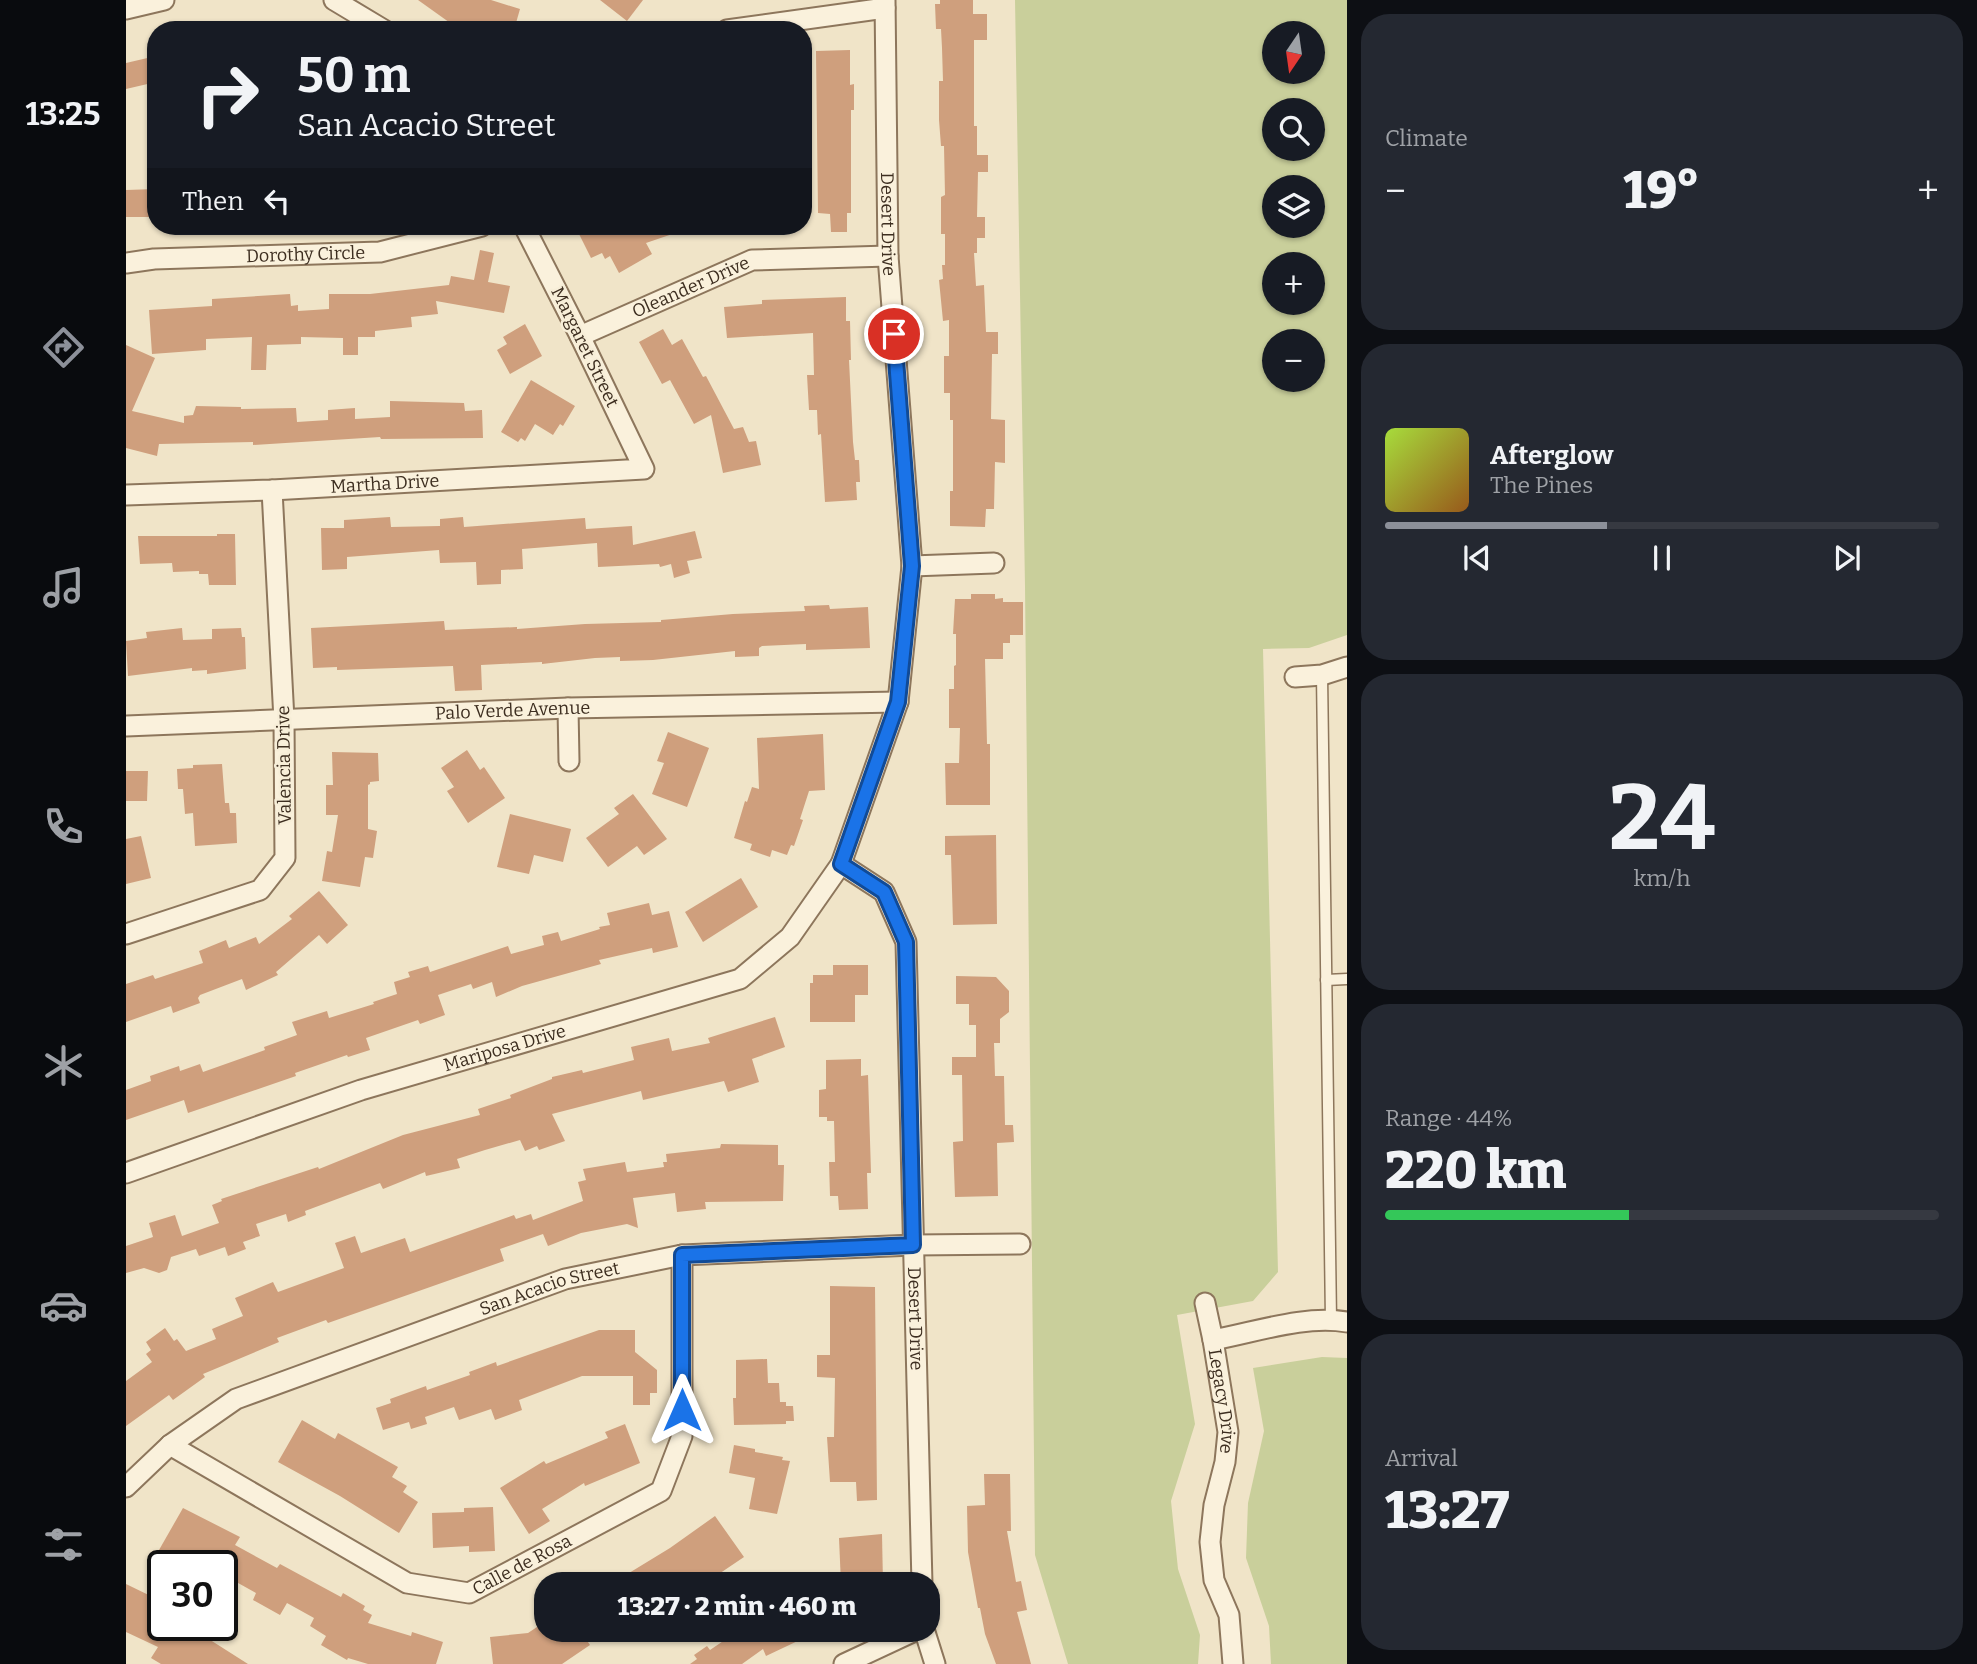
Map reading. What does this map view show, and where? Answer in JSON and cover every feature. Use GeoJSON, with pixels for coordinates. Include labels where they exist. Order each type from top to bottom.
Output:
{"type":"FeatureCollection","features":[{"type":"Feature","properties":{"kind":"street"},"geometry":{"type":"LineString","coordinates":[[126,9],[164,0]]}},
{"type":"Feature","properties":{"kind":"street"},"geometry":{"type":"LineString","coordinates":[[334,0],[369,21]]}},
{"type":"Feature","properties":{"kind":"street"},"geometry":{"type":"LineString","coordinates":[[782,21],[885,4]]}},
{"type":"Feature","properties":{"kind":"street","name":"Desert Drive"},"geometry":{"type":"LineString","coordinates":[[885,4],[888,256],[912,566],[898,702],[841,864],[884,892],[906,942],[922,1572]]}},
{"type":"Feature","properties":{"kind":"street","name":"Dorothy Circle"},"geometry":{"type":"LineString","coordinates":[[126,263],[154,259],[380,252],[447,235]]}},
{"type":"Feature","properties":{"kind":"street","name":"Margaret Street"},"geometry":{"type":"LineString","coordinates":[[529,235],[644,469]]}},
{"type":"Feature","properties":{"kind":"street","name":"Oleander Drive"},"geometry":{"type":"LineString","coordinates":[[580,336],[752,260],[888,256]]}},
{"type":"Feature","properties":{"kind":"street","name":"Martha Drive"},"geometry":{"type":"LineString","coordinates":[[126,495],[272,490],[644,469]]}},
{"type":"Feature","properties":{"kind":"street","name":"Valencia Drive"},"geometry":{"type":"LineString","coordinates":[[126,934],[260,890],[285,858],[284,720],[272,490]]}},
{"type":"Feature","properties":{"kind":"street"},"geometry":{"type":"LineString","coordinates":[[912,566],[994,563]]}},
{"type":"Feature","properties":{"kind":"street"},"geometry":{"type":"LineString","coordinates":[[1295,677],[1322,675],[1347,667]]}},
{"type":"Feature","properties":{"kind":"street","name":"Palo Verde Avenue"},"geometry":{"type":"LineString","coordinates":[[126,726],[568,708],[898,702]]}},
{"type":"Feature","properties":{"kind":"street"},"geometry":{"type":"LineString","coordinates":[[568,708],[569,761]]}},
{"type":"Feature","properties":{"kind":"street","name":"Mariposa Drive"},"geometry":{"type":"LineString","coordinates":[[126,1173],[361,1090],[740,979],[790,937],[841,864]]}},
{"type":"Feature","properties":{"kind":"street","name":"San Acacio Street"},"geometry":{"type":"LineString","coordinates":[[126,1487],[170,1445],[236,1399],[565,1279],[682,1255],[913,1245],[1020,1244]]}},
{"type":"Feature","properties":{"kind":"street","name":"Calle de Rosa"},"geometry":{"type":"LineString","coordinates":[[170,1445],[407,1583],[469,1593],[661,1491],[682,1436],[682,1255]]}},
{"type":"Feature","properties":{"kind":"street","name":"Legacy Drive"},"geometry":{"type":"LineString","coordinates":[[1205,1303],[1227,1432],[1225,1462],[1214,1505],[1210,1542],[1214,1580],[1229,1615],[1233,1664]]}},
{"type":"Feature","properties":{"kind":"street"},"geometry":{"type":"LineString","coordinates":[[1213,1340],[1272,1327],[1339,1321]]}},
{"type":"Feature","properties":{"kind":"street"},"geometry":{"type":"LineString","coordinates":[[844,1664],[893,1642]]}},
{"type":"Feature","properties":{"kind":"street"},"geometry":{"type":"LineString","coordinates":[[927,1642],[935,1664]]}},
{"type":"Feature","properties":{"kind":"lane"},"geometry":{"type":"LineString","coordinates":[[1322,675],[1326,980],[1339,1321]]}},
{"type":"Feature","properties":{"kind":"lane"},"geometry":{"type":"LineString","coordinates":[[1326,980],[1347,979]]}},
{"type":"Feature","properties":{"kind":"green space"},"geometry":{"type":"Polygon","coordinates":[[[1015,0],[1347,0],[1347,635],[1309,648],[1263,649],[1278,1272],[1253,1301],[1177,1315],[1195,1424],[1171,1501],[1178,1569],[1200,1635],[1198,1664],[1068,1664],[1035,1555],[1025,586],[1015,0]]]}},
{"type":"Feature","properties":{"kind":"green space"},"geometry":{"type":"Polygon","coordinates":[[[1322,1357],[1347,1358],[1347,1664],[1271,1664],[1269,1626],[1246,1558],[1248,1503],[1264,1431],[1253,1368],[1322,1357]]]}},
{"type":"Feature","properties":{"kind":"building"},"geometry":{"type":"Polygon","coordinates":[[[418,0],[491,0],[520,9],[517,21],[447,21],[418,0]]]}},
{"type":"Feature","properties":{"kind":"building"},"geometry":{"type":"Polygon","coordinates":[[[600,0],[643,0],[627,21],[600,0]]]}},
{"type":"Feature","properties":{"kind":"building"},"geometry":{"type":"Polygon","coordinates":[[[940,0],[973,0],[973,14],[987,14],[987,40],[974,40],[974,126],[977,126],[977,155],[988,155],[988,172],[978,172],[977,217],[985,217],[985,238],[977,238],[977,253],[974,253],[976,286],[984,285],[986,332],[998,332],[998,354],[992,354],[991,419],[1005,420],[1005,463],[995,462],[994,509],[986,509],[985,527],[950,526],[953,420],[950,420],[950,393],[944,393],[944,356],[949,356],[949,320],[943,321],[939,280],[943,279],[942,265],[945,265],[945,234],[941,234],[941,197],[945,195],[944,146],[941,146],[939,120],[939,81],[943,81],[942,48],[941,29],[936,29],[935,4],[940,4],[940,0]]]}},
{"type":"Feature","properties":{"kind":"building"},"geometry":{"type":"Polygon","coordinates":[[[850,50],[850,85],[854,84],[854,110],[851,110],[851,213],[847,213],[847,232],[831,232],[830,214],[818,213],[816,51],[850,50]]]}},
{"type":"Feature","properties":{"kind":"building"},"geometry":{"type":"Polygon","coordinates":[[[147,58],[147,84],[126,89],[126,63],[147,58]]]}},
{"type":"Feature","properties":{"kind":"building"},"geometry":{"type":"Polygon","coordinates":[[[147,189],[147,217],[126,217],[126,190],[147,189]]]}},
{"type":"Feature","properties":{"kind":"building"},"geometry":{"type":"Polygon","coordinates":[[[580,235],[669,235],[646,243],[652,254],[619,273],[610,256],[605,259],[602,253],[591,258],[580,235]]]}},
{"type":"Feature","properties":{"kind":"building"},"geometry":{"type":"Polygon","coordinates":[[[480,250],[494,253],[488,282],[510,286],[504,313],[436,301],[438,314],[411,317],[412,327],[375,331],[375,337],[358,337],[358,355],[343,355],[343,338],[301,337],[301,344],[267,345],[266,370],[251,370],[252,337],[206,339],[206,350],[152,354],[149,310],[212,306],[212,299],[290,294],[291,306],[298,305],[298,311],[329,309],[329,294],[370,294],[449,285],[451,276],[474,280],[480,250]]]}},
{"type":"Feature","properties":{"kind":"building"},"geometry":{"type":"Polygon","coordinates":[[[846,297],[846,321],[850,321],[853,442],[855,460],[859,460],[860,482],[856,482],[857,500],[825,502],[817,410],[809,410],[807,375],[814,375],[813,333],[727,338],[724,307],[762,304],[762,300],[846,297]]]}},
{"type":"Feature","properties":{"kind":"building"},"geometry":{"type":"Polygon","coordinates":[[[525,324],[542,356],[510,374],[497,350],[507,344],[503,337],[525,324]]]}},
{"type":"Feature","properties":{"kind":"building"},"geometry":{"type":"Polygon","coordinates":[[[663,329],[672,345],[682,339],[703,377],[706,376],[734,429],[743,427],[749,442],[756,441],[761,465],[723,473],[711,415],[694,424],[670,380],[662,384],[639,342],[663,329]]]}},
{"type":"Feature","properties":{"kind":"building"},"geometry":{"type":"Polygon","coordinates":[[[126,345],[155,358],[132,411],[184,423],[184,416],[193,415],[196,406],[296,408],[297,422],[328,420],[328,410],[355,408],[355,419],[390,417],[390,401],[464,403],[465,411],[482,410],[483,438],[380,437],[253,445],[253,442],[159,444],[157,456],[126,448],[126,345]]]}},
{"type":"Feature","properties":{"kind":"building"},"geometry":{"type":"Polygon","coordinates":[[[531,380],[575,406],[563,426],[560,424],[553,435],[535,424],[525,441],[521,438],[518,442],[501,432],[531,380]]]}},
{"type":"Feature","properties":{"kind":"building"},"geometry":{"type":"Polygon","coordinates":[[[390,517],[391,527],[440,526],[440,519],[463,517],[464,527],[585,518],[586,529],[632,526],[633,545],[695,531],[702,558],[687,561],[690,573],[674,578],[671,564],[660,567],[659,564],[598,567],[597,543],[522,549],[523,569],[501,570],[501,584],[477,585],[476,562],[440,563],[439,550],[347,557],[347,569],[322,570],[321,528],[344,528],[344,520],[390,517]]]}},
{"type":"Feature","properties":{"kind":"building"},"geometry":{"type":"Polygon","coordinates":[[[235,534],[236,585],[209,585],[208,574],[199,574],[199,571],[173,572],[172,563],[140,564],[138,536],[235,534]]]}},
{"type":"Feature","properties":{"kind":"building"},"geometry":{"type":"Polygon","coordinates":[[[971,594],[995,594],[995,599],[1003,598],[1003,602],[1023,602],[1023,635],[1010,635],[1010,643],[1003,643],[1003,659],[985,659],[990,805],[946,805],[945,763],[959,763],[960,728],[949,728],[949,689],[954,689],[956,665],[956,634],[953,634],[955,599],[971,599],[971,594]]]}},
{"type":"Feature","properties":{"kind":"building"},"geometry":{"type":"Polygon","coordinates":[[[829,605],[830,609],[868,607],[870,648],[806,650],[806,644],[762,646],[759,648],[759,656],[735,657],[735,651],[653,660],[620,661],[620,657],[542,664],[481,665],[482,690],[455,691],[453,666],[337,670],[337,667],[313,668],[311,628],[444,621],[445,630],[517,629],[805,611],[804,606],[829,605]]]}},
{"type":"Feature","properties":{"kind":"building"},"geometry":{"type":"Polygon","coordinates":[[[182,628],[183,640],[212,639],[212,629],[241,628],[242,637],[245,637],[246,669],[207,674],[207,670],[192,671],[192,668],[128,676],[126,641],[147,638],[146,632],[182,628]]]}},
{"type":"Feature","properties":{"kind":"building"},"geometry":{"type":"Polygon","coordinates":[[[668,732],[709,748],[687,807],[652,794],[664,763],[657,761],[668,732]]]}},
{"type":"Feature","properties":{"kind":"building"},"geometry":{"type":"Polygon","coordinates":[[[823,734],[825,790],[809,791],[794,846],[791,845],[787,855],[772,850],[770,857],[750,850],[752,844],[734,838],[752,787],[759,789],[757,738],[823,734]]]}},
{"type":"Feature","properties":{"kind":"building"},"geometry":{"type":"Polygon","coordinates":[[[467,750],[480,770],[484,767],[505,798],[468,823],[447,791],[454,787],[441,768],[467,750]]]}},
{"type":"Feature","properties":{"kind":"building"},"geometry":{"type":"Polygon","coordinates":[[[332,752],[378,753],[379,781],[370,782],[368,785],[368,829],[377,831],[373,858],[365,857],[360,887],[322,881],[327,851],[332,852],[338,815],[326,815],[326,785],[333,785],[332,752]]]}},
{"type":"Feature","properties":{"kind":"building"},"geometry":{"type":"Polygon","coordinates":[[[222,764],[225,803],[229,803],[230,813],[236,813],[237,843],[195,846],[193,813],[185,814],[183,789],[178,789],[177,769],[193,768],[193,765],[222,764]]]}},
{"type":"Feature","properties":{"kind":"building"},"geometry":{"type":"Polygon","coordinates":[[[126,771],[148,771],[147,801],[126,801],[126,771]]]}},
{"type":"Feature","properties":{"kind":"building"},"geometry":{"type":"Polygon","coordinates":[[[633,794],[667,839],[644,855],[637,846],[608,867],[586,838],[619,814],[614,808],[633,794]]]}},
{"type":"Feature","properties":{"kind":"building"},"geometry":{"type":"Polygon","coordinates":[[[510,814],[571,829],[563,862],[534,855],[529,874],[497,867],[510,814]]]}},
{"type":"Feature","properties":{"kind":"building"},"geometry":{"type":"Polygon","coordinates":[[[996,835],[997,924],[953,925],[951,855],[945,855],[945,836],[996,835]]]}},
{"type":"Feature","properties":{"kind":"building"},"geometry":{"type":"Polygon","coordinates":[[[141,836],[151,878],[126,884],[126,839],[141,836]]]}},
{"type":"Feature","properties":{"kind":"building"},"geometry":{"type":"Polygon","coordinates":[[[741,878],[758,907],[703,942],[685,912],[741,878]]]}},
{"type":"Feature","properties":{"kind":"building"},"geometry":{"type":"Polygon","coordinates":[[[319,891],[348,925],[327,944],[319,935],[276,972],[278,975],[246,990],[242,979],[200,995],[200,1003],[173,1013],[171,1006],[126,1022],[126,984],[153,975],[155,979],[203,963],[199,951],[226,940],[229,948],[256,937],[259,944],[292,919],[289,916],[319,891]]]}},
{"type":"Feature","properties":{"kind":"building"},"geometry":{"type":"Polygon","coordinates":[[[649,903],[652,915],[669,911],[678,947],[653,953],[652,948],[599,960],[601,964],[522,986],[496,997],[492,982],[473,989],[471,984],[438,995],[445,1015],[420,1024],[418,1020],[366,1038],[370,1050],[295,1073],[296,1076],[188,1113],[184,1100],[126,1120],[126,1090],[151,1081],[150,1076],[179,1066],[180,1071],[200,1064],[203,1072],[265,1050],[264,1047],[297,1035],[292,1022],[327,1011],[329,1018],[397,994],[394,982],[410,977],[408,972],[428,966],[430,972],[508,946],[511,954],[544,945],[542,936],[558,932],[561,941],[610,925],[607,913],[649,903]]]}},
{"type":"Feature","properties":{"kind":"building"},"geometry":{"type":"Polygon","coordinates":[[[833,965],[868,965],[868,995],[855,995],[855,1022],[810,1022],[810,983],[813,983],[813,975],[833,975],[833,965]]]}},
{"type":"Feature","properties":{"kind":"building"},"geometry":{"type":"Polygon","coordinates":[[[956,976],[996,977],[1009,991],[1009,1012],[1000,1019],[1000,1043],[994,1043],[995,1076],[1004,1076],[1005,1125],[1013,1125],[1014,1142],[997,1143],[998,1196],[955,1197],[953,1142],[963,1141],[962,1075],[952,1075],[952,1057],[976,1057],[976,1025],[969,1025],[969,1004],[956,1004],[956,976]]]}},
{"type":"Feature","properties":{"kind":"building"},"geometry":{"type":"Polygon","coordinates":[[[775,1017],[785,1047],[752,1059],[759,1082],[728,1092],[724,1081],[643,1100],[641,1091],[552,1114],[565,1141],[539,1150],[537,1146],[525,1151],[520,1140],[485,1150],[457,1159],[460,1168],[426,1176],[425,1172],[383,1189],[380,1183],[305,1211],[306,1215],[288,1222],[286,1214],[256,1224],[260,1236],[243,1242],[246,1249],[228,1256],[225,1247],[199,1256],[196,1249],[171,1257],[167,1270],[159,1273],[144,1268],[126,1273],[126,1246],[153,1237],[149,1223],[175,1215],[182,1236],[219,1223],[212,1205],[222,1201],[221,1199],[318,1167],[319,1169],[403,1135],[480,1115],[478,1109],[511,1098],[510,1095],[552,1077],[582,1070],[583,1073],[634,1060],[631,1047],[669,1038],[672,1051],[710,1043],[708,1038],[775,1017]]]}},
{"type":"Feature","properties":{"kind":"building"},"geometry":{"type":"Polygon","coordinates":[[[861,1059],[861,1076],[868,1075],[871,1173],[867,1173],[868,1209],[839,1210],[838,1196],[830,1196],[829,1162],[835,1162],[834,1121],[819,1117],[819,1090],[826,1089],[826,1060],[861,1059]]]}},
{"type":"Feature","properties":{"kind":"building"},"geometry":{"type":"Polygon","coordinates":[[[721,1144],[778,1145],[778,1165],[784,1165],[783,1201],[705,1202],[706,1209],[677,1212],[675,1193],[633,1198],[638,1228],[627,1224],[581,1233],[548,1246],[543,1234],[500,1249],[504,1261],[328,1323],[326,1320],[277,1338],[279,1342],[203,1374],[205,1377],[173,1400],[169,1395],[126,1426],[126,1381],[152,1362],[146,1354],[151,1350],[146,1342],[165,1328],[174,1341],[177,1339],[186,1351],[216,1339],[212,1329],[243,1316],[235,1298],[273,1282],[278,1292],[344,1268],[335,1243],[355,1236],[361,1253],[405,1238],[410,1252],[514,1215],[516,1219],[531,1214],[533,1220],[583,1201],[578,1182],[586,1180],[583,1169],[625,1162],[627,1172],[664,1167],[663,1162],[667,1162],[666,1154],[720,1148],[721,1144]]]}},
{"type":"Feature","properties":{"kind":"building"},"geometry":{"type":"Polygon","coordinates":[[[830,1286],[875,1287],[877,1500],[857,1501],[856,1482],[830,1482],[827,1437],[834,1437],[835,1378],[817,1377],[817,1355],[830,1355],[830,1286]]]}},
{"type":"Feature","properties":{"kind":"building"},"geometry":{"type":"Polygon","coordinates":[[[599,1330],[635,1330],[635,1352],[657,1370],[657,1393],[650,1393],[650,1405],[633,1405],[633,1376],[582,1376],[519,1400],[522,1410],[495,1420],[491,1409],[459,1420],[454,1407],[425,1417],[427,1424],[411,1429],[409,1422],[383,1430],[376,1408],[391,1403],[390,1399],[426,1386],[427,1390],[470,1375],[469,1372],[496,1362],[497,1366],[599,1330]]]}},
{"type":"Feature","properties":{"kind":"building"},"geometry":{"type":"Polygon","coordinates":[[[767,1359],[768,1383],[779,1383],[780,1402],[793,1406],[794,1421],[786,1421],[786,1424],[734,1425],[736,1360],[767,1359]]]}},
{"type":"Feature","properties":{"kind":"building"},"geometry":{"type":"Polygon","coordinates":[[[302,1420],[335,1439],[338,1433],[398,1467],[392,1477],[407,1486],[403,1492],[418,1502],[399,1533],[278,1462],[302,1420]]]}},
{"type":"Feature","properties":{"kind":"building"},"geometry":{"type":"Polygon","coordinates":[[[625,1424],[640,1463],[585,1486],[584,1483],[542,1509],[550,1521],[529,1534],[500,1488],[544,1461],[546,1464],[608,1438],[605,1432],[625,1424]]]}},
{"type":"Feature","properties":{"kind":"building"},"geometry":{"type":"Polygon","coordinates":[[[734,1445],[790,1461],[777,1514],[749,1509],[755,1478],[729,1473],[734,1445]]]}},
{"type":"Feature","properties":{"kind":"building"},"geometry":{"type":"Polygon","coordinates":[[[984,1474],[1010,1474],[1011,1531],[1007,1531],[1016,1582],[1021,1581],[1027,1610],[1017,1612],[1031,1664],[996,1664],[978,1608],[968,1552],[967,1506],[985,1505],[984,1474]]]}},
{"type":"Feature","properties":{"kind":"building"},"geometry":{"type":"Polygon","coordinates":[[[493,1507],[495,1551],[469,1552],[469,1546],[433,1548],[432,1513],[464,1512],[464,1508],[493,1507]]]}},
{"type":"Feature","properties":{"kind":"building"},"geometry":{"type":"Polygon","coordinates":[[[183,1508],[240,1537],[235,1545],[277,1568],[280,1564],[341,1597],[343,1593],[365,1606],[363,1610],[372,1615],[368,1623],[443,1642],[436,1664],[368,1664],[348,1658],[347,1660],[321,1645],[326,1636],[310,1626],[314,1618],[287,1603],[280,1615],[253,1600],[256,1593],[238,1583],[238,1550],[159,1550],[183,1508]]]}},
{"type":"Feature","properties":{"kind":"building"},"geometry":{"type":"Polygon","coordinates":[[[715,1516],[744,1557],[722,1572],[631,1572],[715,1516]]]}},
{"type":"Feature","properties":{"kind":"building"},"geometry":{"type":"Polygon","coordinates":[[[882,1534],[883,1572],[840,1572],[839,1538],[882,1534]]]}},
{"type":"Feature","properties":{"kind":"building"},"geometry":{"type":"Polygon","coordinates":[[[126,1584],[147,1594],[147,1641],[212,1641],[248,1664],[161,1664],[151,1658],[158,1647],[126,1632],[126,1584]]]}},
{"type":"Feature","properties":{"kind":"building"},"geometry":{"type":"Polygon","coordinates":[[[534,1629],[534,1642],[588,1642],[590,1645],[562,1664],[493,1664],[490,1637],[528,1633],[534,1629]]]}},
{"type":"Feature","properties":{"kind":"building"},"geometry":{"type":"Polygon","coordinates":[[[722,1642],[796,1642],[766,1656],[763,1649],[742,1664],[690,1664],[697,1659],[694,1655],[707,1646],[710,1650],[722,1642]]]}},
{"type":"Feature","properties":{"kind":"route"},"geometry":{"type":"LineString","coordinates":[[682,1410],[682,1255],[913,1245],[906,942],[884,892],[841,864],[898,702],[912,566],[894,334]]}}]}
